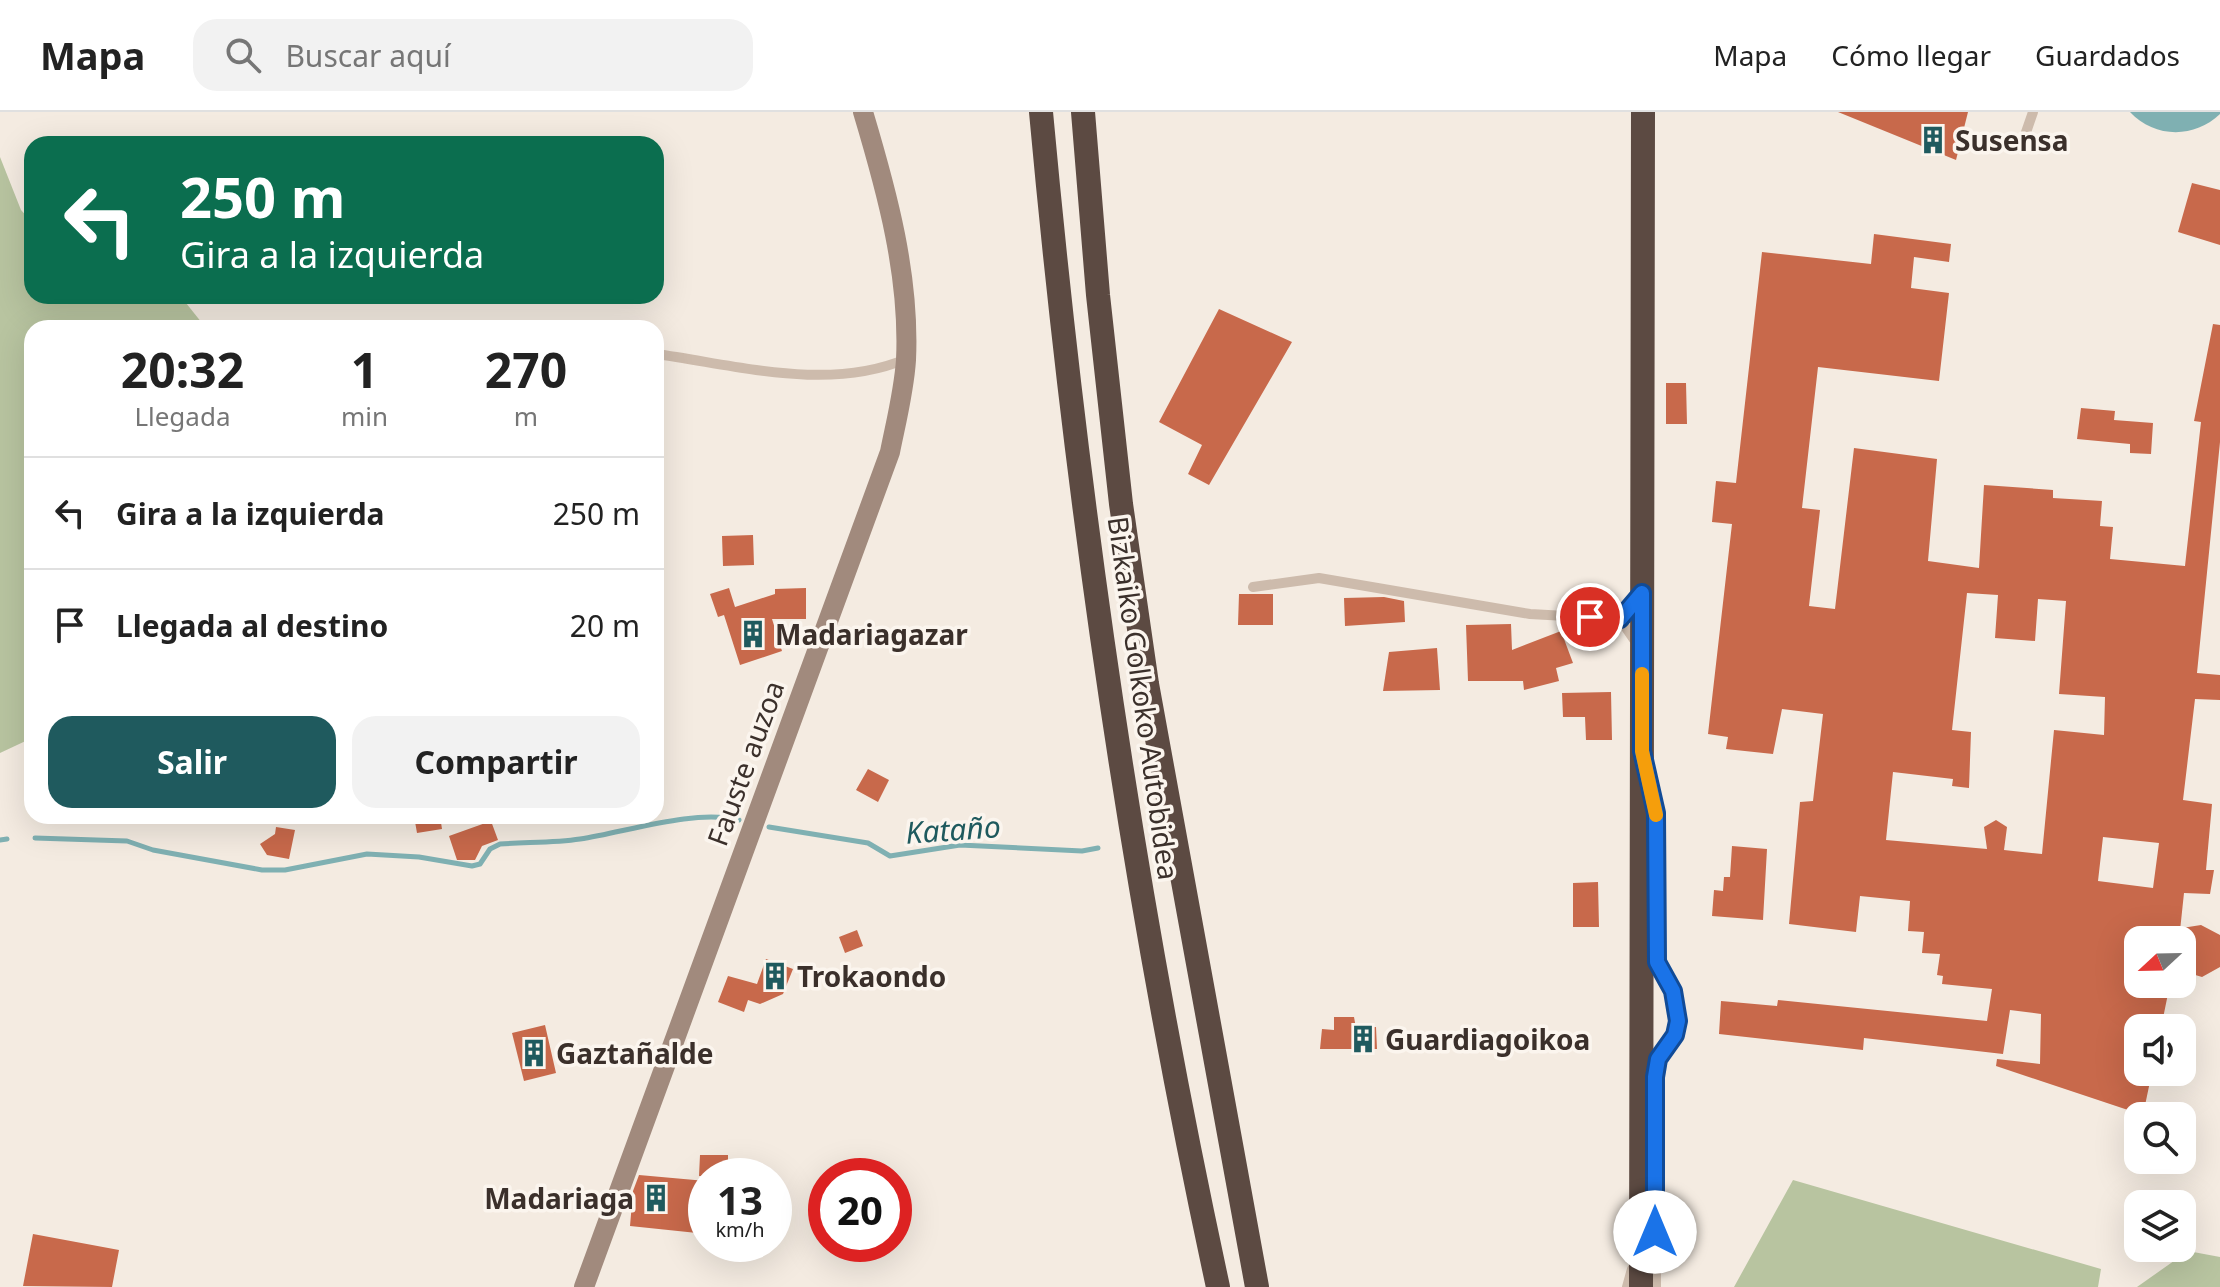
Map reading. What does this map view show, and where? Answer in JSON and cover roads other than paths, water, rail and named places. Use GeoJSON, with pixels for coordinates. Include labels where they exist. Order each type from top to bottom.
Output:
{"type":"FeatureCollection","features":[{"type":"Feature","properties":{"kind":"highway","name":"Bizkaiko Golkoko Autobidea"},"geometry":{"type":"LineString","coordinates":[[1041,112],[1074,427],[1120,753],[1168,1054],[1218,1287]]}},
{"type":"Feature","properties":{"kind":"highway","name":"Bizkaiko Golkoko Autobidea"},"geometry":{"type":"LineString","coordinates":[[1083,112],[1098,295],[1121,504],[1147,684],[1257,1287]]}},
{"type":"Feature","properties":{"kind":"highway"},"geometry":{"type":"LineString","coordinates":[[1641,1287],[1643,112]]}},
{"type":"Feature","properties":{"kind":"street","name":"Fauste auzoa"},"geometry":{"type":"LineString","coordinates":[[584,1287],[890,452],[906,359],[892,207],[863,112]]}},
{"type":"Feature","properties":{"kind":"lane"},"geometry":{"type":"LineString","coordinates":[[2023,141],[2033,112]]}},
{"type":"Feature","properties":{"kind":"lane"},"geometry":{"type":"LineString","coordinates":[[664,355],[833,377],[879,370],[906,359]]}},
{"type":"Feature","properties":{"kind":"lane"},"geometry":{"type":"LineString","coordinates":[[1253,587],[1319,578],[1530,614],[1620,619]]}},
{"type":"Feature","properties":{"kind":"lane"},"geometry":{"type":"LineString","coordinates":[[1620,619],[1642,593]]}},
{"type":"Feature","properties":{"kind":"lane"},"geometry":{"type":"LineString","coordinates":[[1620,619],[1634,638],[1642,660]]}},
{"type":"Feature","properties":{"kind":"lane"},"geometry":{"type":"LineString","coordinates":[[1642,751],[1656,813],[1657,962],[1673,991],[1678,1021],[1675,1035],[1658,1059],[1655,1077],[1656,1287]]}},
{"type":"Feature","properties":{"kind":"lane"},"geometry":{"type":"LineString","coordinates":[[1627,1287],[1641,1232]]}},
{"type":"Feature","properties":{"kind":"water"},"geometry":{"type":"Polygon","coordinates":[[[2130,112],[2220,114],[2198,128],[2174,132],[2151,127],[2130,112]]]}},
{"type":"Feature","properties":{"kind":"waterway","name":"Kataño"},"geometry":{"type":"LineString","coordinates":[[664,822],[701,817],[739,820]]}},
{"type":"Feature","properties":{"kind":"waterway","name":"Kataño"},"geometry":{"type":"LineString","coordinates":[[35,838],[127,841],[153,850],[262,870],[285,870],[367,854],[419,857],[472,866],[480,864],[490,849],[500,844],[580,839],[655,824]]}},
{"type":"Feature","properties":{"kind":"waterway","name":"Kataño"},"geometry":{"type":"LineString","coordinates":[[769,827],[868,843],[890,856],[960,845],[1082,851],[1098,848]]}},
{"type":"Feature","properties":{"kind":"waterway","name":"Kataño"},"geometry":{"type":"LineString","coordinates":[[0,840],[7,839]]}},
{"type":"Feature","properties":{"kind":"place","name":"Susensa"},"geometry":{"type":"Point","coordinates":[1933,140]}},
{"type":"Feature","properties":{"kind":"place","name":"Madariagazar"},"geometry":{"type":"Point","coordinates":[753,634]}},
{"type":"Feature","properties":{"kind":"place","name":"Trokaondo"},"geometry":{"type":"Point","coordinates":[775,976]}},
{"type":"Feature","properties":{"kind":"place","name":"Guardiagoikoa"},"geometry":{"type":"Point","coordinates":[1363,1039]}},
{"type":"Feature","properties":{"kind":"place","name":"Gaztañalde"},"geometry":{"type":"Point","coordinates":[534,1053]}},
{"type":"Feature","properties":{"kind":"place","name":"Madariaga"},"geometry":{"type":"Point","coordinates":[656,1198]}}]}
